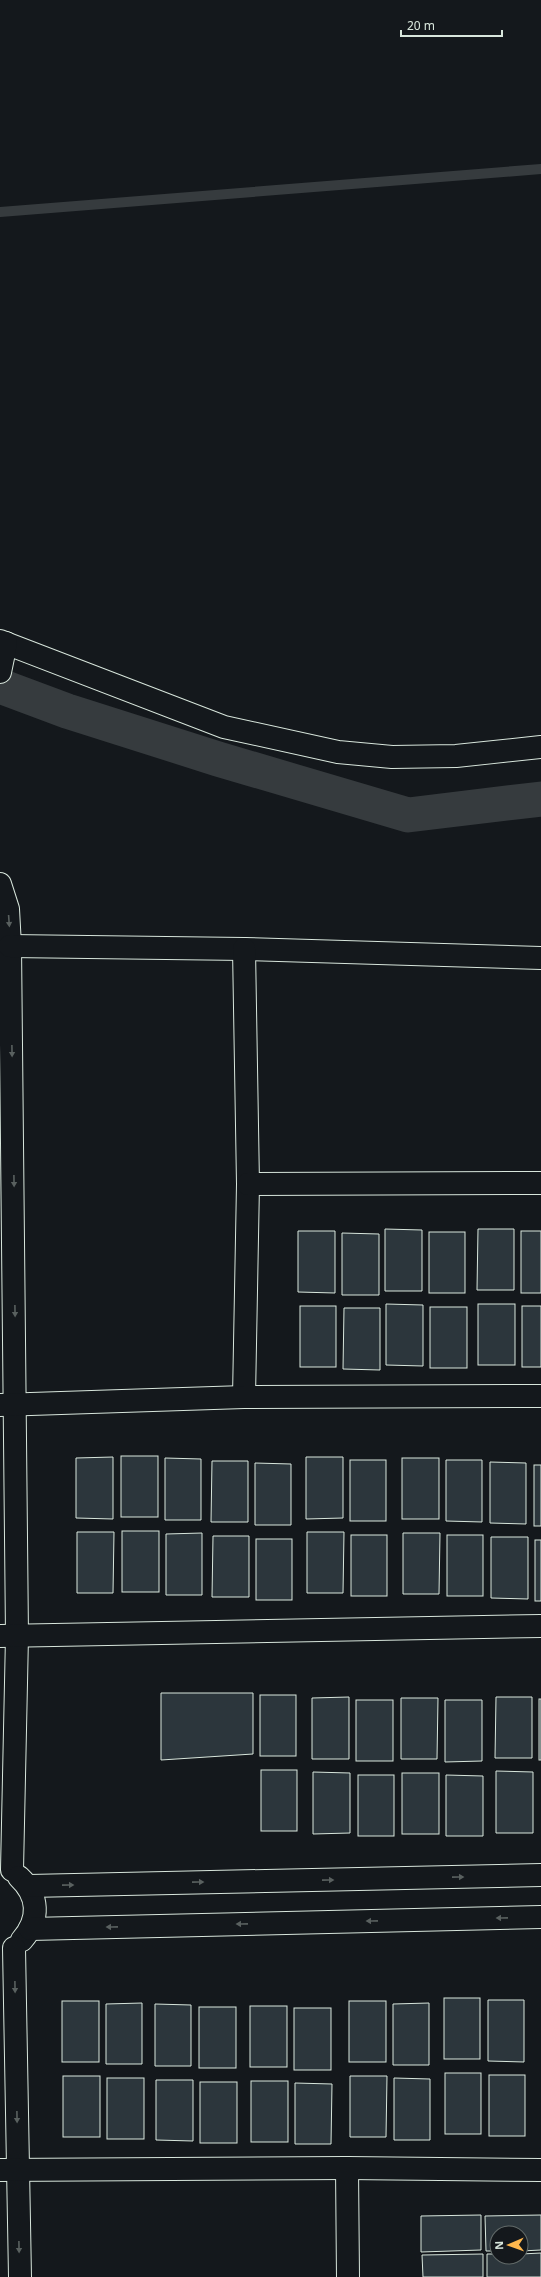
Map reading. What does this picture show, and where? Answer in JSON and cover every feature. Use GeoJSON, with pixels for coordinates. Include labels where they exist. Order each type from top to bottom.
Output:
{"type":"FeatureCollection","features":[{"type":"Feature","properties":{"kind":"street"},"geometry":{"type":"LineString","coordinates":[[2,654],[224,726],[338,752],[392,757],[456,756],[541,747]]}},
{"type":"Feature","properties":{"kind":"street"},"geometry":{"type":"LineString","coordinates":[[0,884],[8,909],[10,946],[8,1405],[9,1636],[6,1867],[29,1886],[34,1900],[35,1915],[30,1930],[7,1951],[9,2170],[20,2277]]}},
{"type":"Feature","properties":{"kind":"street"},"geometry":{"type":"LineString","coordinates":[[10,946],[244,949],[541,958]]}},
{"type":"Feature","properties":{"kind":"street"},"geometry":{"type":"LineString","coordinates":[[244,949],[248,1184],[244,1397]]}},
{"type":"Feature","properties":{"kind":"street"},"geometry":{"type":"LineString","coordinates":[[248,1184],[541,1183]]}},
{"type":"Feature","properties":{"kind":"street"},"geometry":{"type":"LineString","coordinates":[[8,1405],[244,1397],[541,1396]]}},
{"type":"Feature","properties":{"kind":"street"},"geometry":{"type":"LineString","coordinates":[[9,1636],[541,1626]]}},
{"type":"Feature","properties":{"kind":"street"},"geometry":{"type":"LineString","coordinates":[[29,1886],[541,1875]]}},
{"type":"Feature","properties":{"kind":"street"},"geometry":{"type":"LineString","coordinates":[[30,1930],[541,1917]]}},
{"type":"Feature","properties":{"kind":"street"},"geometry":{"type":"LineString","coordinates":[[9,2170],[347,2168],[541,2170]]}},
{"type":"Feature","properties":{"kind":"street"},"geometry":{"type":"LineString","coordinates":[[347,2168],[348,2277]]}},
{"type":"Feature","properties":{"kind":"building"},"geometry":{"type":"Polygon","coordinates":[[[385,1229],[422,1230],[422,1291],[385,1291],[385,1229]]]}},
{"type":"Feature","properties":{"kind":"building"},"geometry":{"type":"Polygon","coordinates":[[[478,1229],[514,1229],[514,1290],[477,1290],[478,1229]]]}},
{"type":"Feature","properties":{"kind":"building"},"geometry":{"type":"Polygon","coordinates":[[[298,1231],[335,1231],[335,1293],[298,1292],[298,1231]]]}},
{"type":"Feature","properties":{"kind":"building"},"geometry":{"type":"Polygon","coordinates":[[[521,1231],[541,1231],[541,1293],[521,1293],[521,1231]]]}},
{"type":"Feature","properties":{"kind":"building"},"geometry":{"type":"Polygon","coordinates":[[[429,1232],[465,1232],[465,1293],[429,1293],[429,1232]]]}},
{"type":"Feature","properties":{"kind":"building"},"geometry":{"type":"Polygon","coordinates":[[[342,1233],[379,1234],[379,1295],[342,1295],[342,1233]]]}},
{"type":"Feature","properties":{"kind":"building"},"geometry":{"type":"Polygon","coordinates":[[[386,1304],[423,1305],[423,1366],[386,1365],[386,1304]]]}},
{"type":"Feature","properties":{"kind":"building"},"geometry":{"type":"Polygon","coordinates":[[[478,1304],[515,1304],[515,1365],[478,1365],[478,1304]]]}},
{"type":"Feature","properties":{"kind":"building"},"geometry":{"type":"Polygon","coordinates":[[[300,1306],[336,1306],[336,1367],[300,1367],[300,1306]]]}},
{"type":"Feature","properties":{"kind":"building"},"geometry":{"type":"Polygon","coordinates":[[[522,1306],[541,1306],[541,1367],[522,1367],[522,1306]]]}},
{"type":"Feature","properties":{"kind":"building"},"geometry":{"type":"Polygon","coordinates":[[[430,1307],[467,1307],[467,1368],[430,1368],[430,1307]]]}},
{"type":"Feature","properties":{"kind":"building"},"geometry":{"type":"Polygon","coordinates":[[[344,1308],[380,1308],[380,1370],[343,1369],[344,1308]]]}},
{"type":"Feature","properties":{"kind":"building"},"geometry":{"type":"Polygon","coordinates":[[[121,1456],[158,1456],[158,1517],[121,1517],[121,1456]]]}},
{"type":"Feature","properties":{"kind":"building"},"geometry":{"type":"Polygon","coordinates":[[[113,1457],[113,1519],[76,1518],[76,1458],[113,1457]]]}},
{"type":"Feature","properties":{"kind":"building"},"geometry":{"type":"Polygon","coordinates":[[[306,1457],[343,1457],[343,1518],[306,1519],[306,1457]]]}},
{"type":"Feature","properties":{"kind":"building"},"geometry":{"type":"Polygon","coordinates":[[[165,1458],[201,1459],[201,1520],[165,1520],[165,1458]]]}},
{"type":"Feature","properties":{"kind":"building"},"geometry":{"type":"Polygon","coordinates":[[[402,1458],[439,1458],[439,1519],[402,1519],[402,1458]]]}},
{"type":"Feature","properties":{"kind":"building"},"geometry":{"type":"Polygon","coordinates":[[[350,1460],[386,1460],[386,1521],[350,1521],[350,1460]]]}},
{"type":"Feature","properties":{"kind":"building"},"geometry":{"type":"Polygon","coordinates":[[[446,1460],[482,1460],[482,1522],[446,1521],[446,1460]]]}},
{"type":"Feature","properties":{"kind":"building"},"geometry":{"type":"Polygon","coordinates":[[[212,1461],[248,1461],[248,1522],[211,1522],[212,1461]]]}},
{"type":"Feature","properties":{"kind":"building"},"geometry":{"type":"Polygon","coordinates":[[[490,1462],[526,1463],[526,1524],[490,1523],[490,1462]]]}},
{"type":"Feature","properties":{"kind":"building"},"geometry":{"type":"Polygon","coordinates":[[[255,1463],[291,1464],[291,1525],[255,1525],[255,1463]]]}},
{"type":"Feature","properties":{"kind":"building"},"geometry":{"type":"Polygon","coordinates":[[[534,1465],[541,1465],[541,1526],[534,1526],[534,1465]]]}},
{"type":"Feature","properties":{"kind":"building"},"geometry":{"type":"Polygon","coordinates":[[[122,1531],[159,1531],[159,1592],[122,1592],[122,1531]]]}},
{"type":"Feature","properties":{"kind":"building"},"geometry":{"type":"Polygon","coordinates":[[[77,1532],[114,1532],[113,1593],[77,1593],[77,1532]]]}},
{"type":"Feature","properties":{"kind":"building"},"geometry":{"type":"Polygon","coordinates":[[[307,1532],[344,1532],[343,1593],[307,1593],[307,1532]]]}},
{"type":"Feature","properties":{"kind":"building"},"geometry":{"type":"Polygon","coordinates":[[[202,1533],[202,1595],[166,1595],[166,1534],[202,1533]]]}},
{"type":"Feature","properties":{"kind":"building"},"geometry":{"type":"Polygon","coordinates":[[[403,1533],[440,1533],[439,1594],[403,1594],[403,1533]]]}},
{"type":"Feature","properties":{"kind":"building"},"geometry":{"type":"Polygon","coordinates":[[[351,1535],[387,1535],[387,1596],[351,1596],[351,1535]]]}},
{"type":"Feature","properties":{"kind":"building"},"geometry":{"type":"Polygon","coordinates":[[[447,1535],[483,1535],[483,1596],[447,1596],[447,1535]]]}},
{"type":"Feature","properties":{"kind":"building"},"geometry":{"type":"Polygon","coordinates":[[[213,1536],[249,1536],[249,1597],[212,1597],[213,1536]]]}},
{"type":"Feature","properties":{"kind":"building"},"geometry":{"type":"Polygon","coordinates":[[[491,1537],[528,1537],[528,1599],[491,1598],[491,1537]]]}},
{"type":"Feature","properties":{"kind":"building"},"geometry":{"type":"Polygon","coordinates":[[[256,1539],[292,1539],[292,1600],[256,1600],[256,1539]]]}},
{"type":"Feature","properties":{"kind":"building"},"geometry":{"type":"Polygon","coordinates":[[[535,1540],[541,1540],[541,1601],[535,1601],[535,1540]]]}},
{"type":"Feature","properties":{"kind":"building"},"geometry":{"type":"Polygon","coordinates":[[[161,1693],[253,1693],[253,1754],[161,1760],[161,1693]]]}},
{"type":"Feature","properties":{"kind":"building"},"geometry":{"type":"Polygon","coordinates":[[[260,1695],[296,1695],[296,1756],[260,1756],[260,1695]]]}},
{"type":"Feature","properties":{"kind":"building"},"geometry":{"type":"Polygon","coordinates":[[[349,1697],[349,1759],[312,1759],[312,1698],[349,1697]]]}},
{"type":"Feature","properties":{"kind":"building"},"geometry":{"type":"Polygon","coordinates":[[[496,1697],[532,1697],[532,1758],[495,1758],[496,1697]]]}},
{"type":"Feature","properties":{"kind":"building"},"geometry":{"type":"Polygon","coordinates":[[[401,1698],[438,1698],[437,1759],[401,1759],[401,1698]]]}},
{"type":"Feature","properties":{"kind":"building"},"geometry":{"type":"Polygon","coordinates":[[[539,1699],[541,1699],[541,1760],[539,1760],[539,1699]]]}},
{"type":"Feature","properties":{"kind":"building"},"geometry":{"type":"Polygon","coordinates":[[[356,1700],[393,1700],[393,1761],[356,1761],[356,1700]]]}},
{"type":"Feature","properties":{"kind":"building"},"geometry":{"type":"Polygon","coordinates":[[[445,1700],[482,1700],[482,1761],[445,1762],[445,1700]]]}},
{"type":"Feature","properties":{"kind":"building"},"geometry":{"type":"Polygon","coordinates":[[[261,1770],[297,1770],[297,1831],[261,1831],[261,1770]]]}},
{"type":"Feature","properties":{"kind":"building"},"geometry":{"type":"Polygon","coordinates":[[[496,1771],[533,1772],[533,1833],[496,1833],[496,1771]]]}},
{"type":"Feature","properties":{"kind":"building"},"geometry":{"type":"Polygon","coordinates":[[[313,1772],[350,1773],[350,1833],[313,1834],[313,1772]]]}},
{"type":"Feature","properties":{"kind":"building"},"geometry":{"type":"Polygon","coordinates":[[[402,1773],[439,1773],[439,1834],[402,1834],[402,1773]]]}},
{"type":"Feature","properties":{"kind":"building"},"geometry":{"type":"Polygon","coordinates":[[[358,1775],[394,1775],[394,1836],[358,1836],[358,1775]]]}},
{"type":"Feature","properties":{"kind":"building"},"geometry":{"type":"Polygon","coordinates":[[[446,1775],[483,1776],[483,1836],[446,1836],[446,1775]]]}},
{"type":"Feature","properties":{"kind":"building"},"geometry":{"type":"Polygon","coordinates":[[[444,1998],[480,1998],[480,2059],[444,2059],[444,1998]]]}},
{"type":"Feature","properties":{"kind":"building"},"geometry":{"type":"Polygon","coordinates":[[[488,2000],[524,2000],[524,2062],[488,2061],[488,2000]]]}},
{"type":"Feature","properties":{"kind":"building"},"geometry":{"type":"Polygon","coordinates":[[[62,2001],[99,2001],[99,2062],[62,2062],[62,2001]]]}},
{"type":"Feature","properties":{"kind":"building"},"geometry":{"type":"Polygon","coordinates":[[[349,2001],[386,2001],[386,2062],[349,2062],[349,2001]]]}},
{"type":"Feature","properties":{"kind":"building"},"geometry":{"type":"Polygon","coordinates":[[[142,2003],[142,2064],[106,2064],[106,2004],[142,2003]]]}},
{"type":"Feature","properties":{"kind":"building"},"geometry":{"type":"Polygon","coordinates":[[[429,2003],[429,2065],[393,2065],[393,2004],[429,2003]]]}},
{"type":"Feature","properties":{"kind":"building"},"geometry":{"type":"Polygon","coordinates":[[[155,2004],[191,2005],[191,2066],[155,2066],[155,2004]]]}},
{"type":"Feature","properties":{"kind":"building"},"geometry":{"type":"Polygon","coordinates":[[[250,2006],[287,2006],[287,2067],[250,2067],[250,2006]]]}},
{"type":"Feature","properties":{"kind":"building"},"geometry":{"type":"Polygon","coordinates":[[[199,2007],[236,2007],[236,2068],[199,2068],[199,2007]]]}},
{"type":"Feature","properties":{"kind":"building"},"geometry":{"type":"Polygon","coordinates":[[[294,2008],[331,2008],[331,2070],[294,2070],[294,2008]]]}},
{"type":"Feature","properties":{"kind":"building"},"geometry":{"type":"Polygon","coordinates":[[[445,2073],[481,2073],[481,2134],[445,2134],[445,2073]]]}},
{"type":"Feature","properties":{"kind":"building"},"geometry":{"type":"Polygon","coordinates":[[[489,2075],[525,2075],[525,2136],[489,2136],[489,2075]]]}},
{"type":"Feature","properties":{"kind":"building"},"geometry":{"type":"Polygon","coordinates":[[[63,2076],[100,2076],[100,2137],[63,2137],[63,2076]]]}},
{"type":"Feature","properties":{"kind":"building"},"geometry":{"type":"Polygon","coordinates":[[[350,2076],[387,2076],[386,2137],[350,2137],[350,2076]]]}},
{"type":"Feature","properties":{"kind":"building"},"geometry":{"type":"Polygon","coordinates":[[[107,2078],[144,2078],[144,2139],[107,2139],[107,2078]]]}},
{"type":"Feature","properties":{"kind":"building"},"geometry":{"type":"Polygon","coordinates":[[[394,2078],[430,2079],[430,2140],[394,2140],[394,2078]]]}},
{"type":"Feature","properties":{"kind":"building"},"geometry":{"type":"Polygon","coordinates":[[[156,2080],[193,2080],[193,2141],[156,2140],[156,2080]]]}},
{"type":"Feature","properties":{"kind":"building"},"geometry":{"type":"Polygon","coordinates":[[[251,2081],[288,2081],[288,2142],[251,2142],[251,2081]]]}},
{"type":"Feature","properties":{"kind":"building"},"geometry":{"type":"Polygon","coordinates":[[[200,2082],[237,2082],[237,2143],[200,2143],[200,2082]]]}},
{"type":"Feature","properties":{"kind":"building"},"geometry":{"type":"Polygon","coordinates":[[[295,2083],[332,2084],[331,2144],[295,2144],[295,2083]]]}},
{"type":"Feature","properties":{"kind":"building"},"geometry":{"type":"Polygon","coordinates":[[[481,2215],[481,2250],[421,2252],[421,2216],[481,2215]]]}},
{"type":"Feature","properties":{"kind":"building"},"geometry":{"type":"Polygon","coordinates":[[[541,2215],[541,2250],[529,2251],[529,2225],[489,2225],[489,2251],[486,2251],[485,2216],[541,2215]]]}},
{"type":"Feature","properties":{"kind":"building"},"geometry":{"type":"Polygon","coordinates":[[[541,2253],[541,2277],[487,2277],[487,2254],[489,2254],[489,2265],[529,2265],[529,2254],[541,2253]]]}},
{"type":"Feature","properties":{"kind":"building"},"geometry":{"type":"Polygon","coordinates":[[[483,2254],[483,2277],[423,2277],[422,2255],[483,2254]]]}},
{"type":"Feature","properties":{"kind":"waterway"},"geometry":{"type":"LineString","coordinates":[[0,212],[541,169]]}},
{"type":"Feature","properties":{"kind":"waterway"},"geometry":{"type":"LineString","coordinates":[[0,686],[67,711],[218,759],[408,815],[541,799]]}}]}
